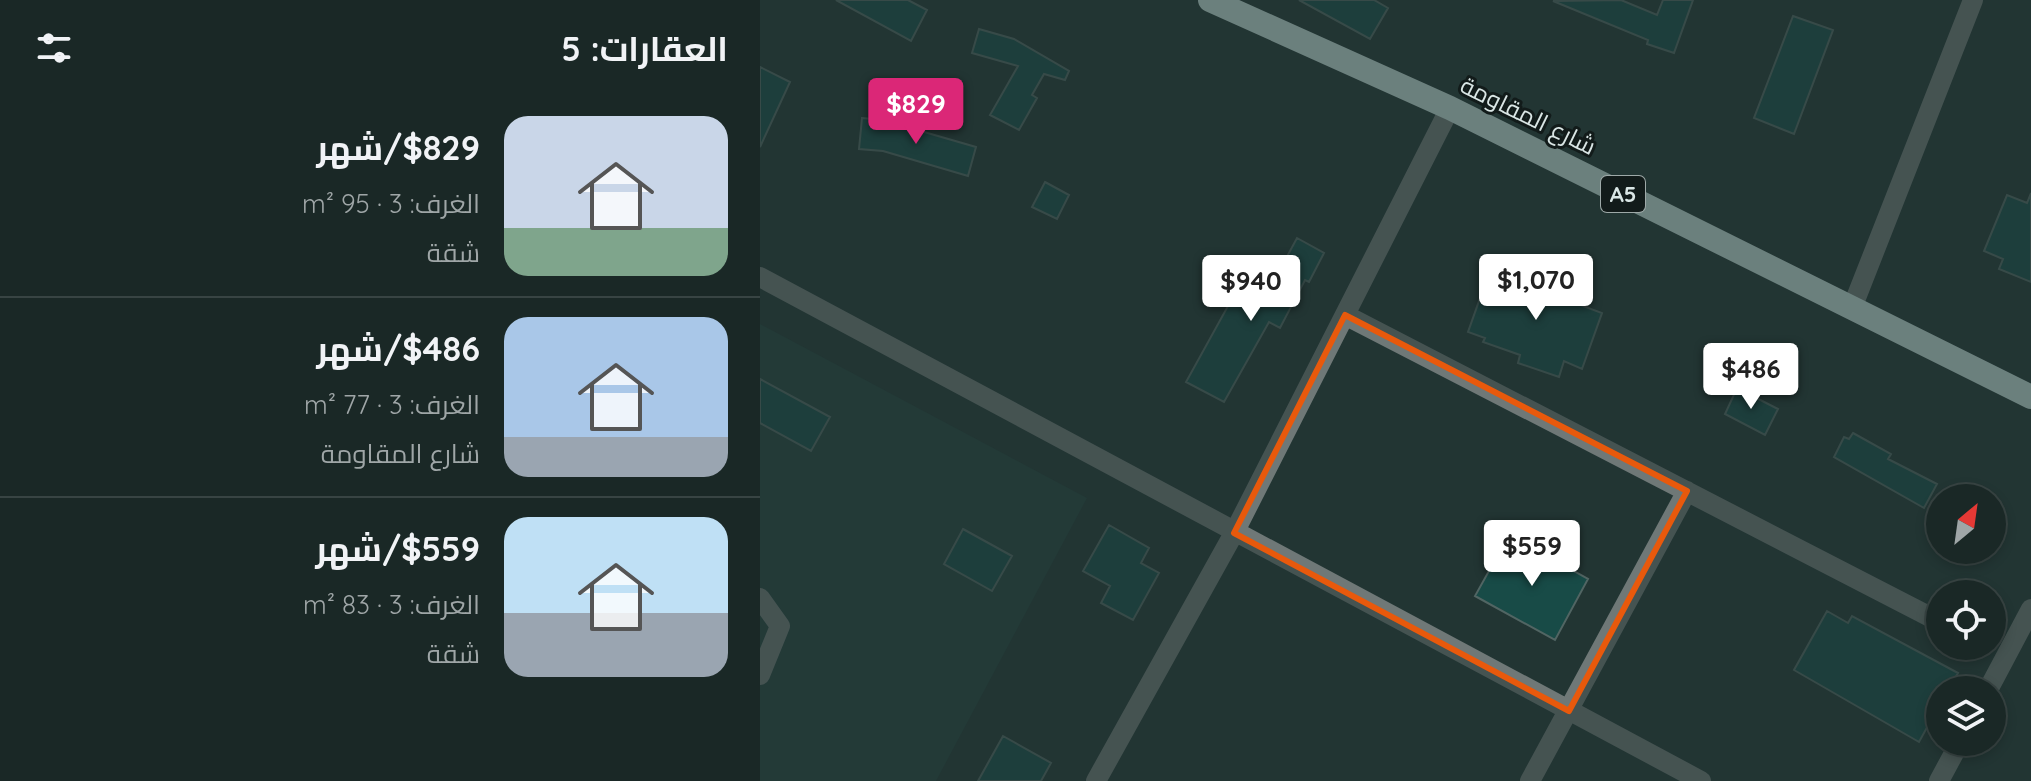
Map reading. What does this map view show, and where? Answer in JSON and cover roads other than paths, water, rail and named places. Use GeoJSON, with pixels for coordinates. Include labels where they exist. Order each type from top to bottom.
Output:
{"type":"FeatureCollection","features":[{"type":"Feature","properties":{"kind":"highway","name":"شارع المقاومة"},"geometry":{"type":"LineString","coordinates":[[1210,0],[1450,108],[2031,397]]}},
{"type":"Feature","properties":{"kind":"street"},"geometry":{"type":"LineString","coordinates":[[1852,308],[1973,0]]}},
{"type":"Feature","properties":{"kind":"street"},"geometry":{"type":"LineString","coordinates":[[1096,781],[1234,533],[1450,108]]}},
{"type":"Feature","properties":{"kind":"street"},"geometry":{"type":"LineString","coordinates":[[760,277],[1701,781]]}},
{"type":"Feature","properties":{"kind":"street"},"geometry":{"type":"LineString","coordinates":[[1345,315],[1926,615]]}},
{"type":"Feature","properties":{"kind":"street"},"geometry":{"type":"LineString","coordinates":[[1530,781],[1687,491]]}},
{"type":"Feature","properties":{"kind":"street"},"geometry":{"type":"LineString","coordinates":[[760,598],[780,626],[760,675]]}},
{"type":"Feature","properties":{"kind":"street"},"geometry":{"type":"LineString","coordinates":[[2006,656],[2031,609]]}},
{"type":"Feature","properties":{"kind":"street"},"geometry":{"type":"LineString","coordinates":[[1939,781],[1952,756]]}}]}
